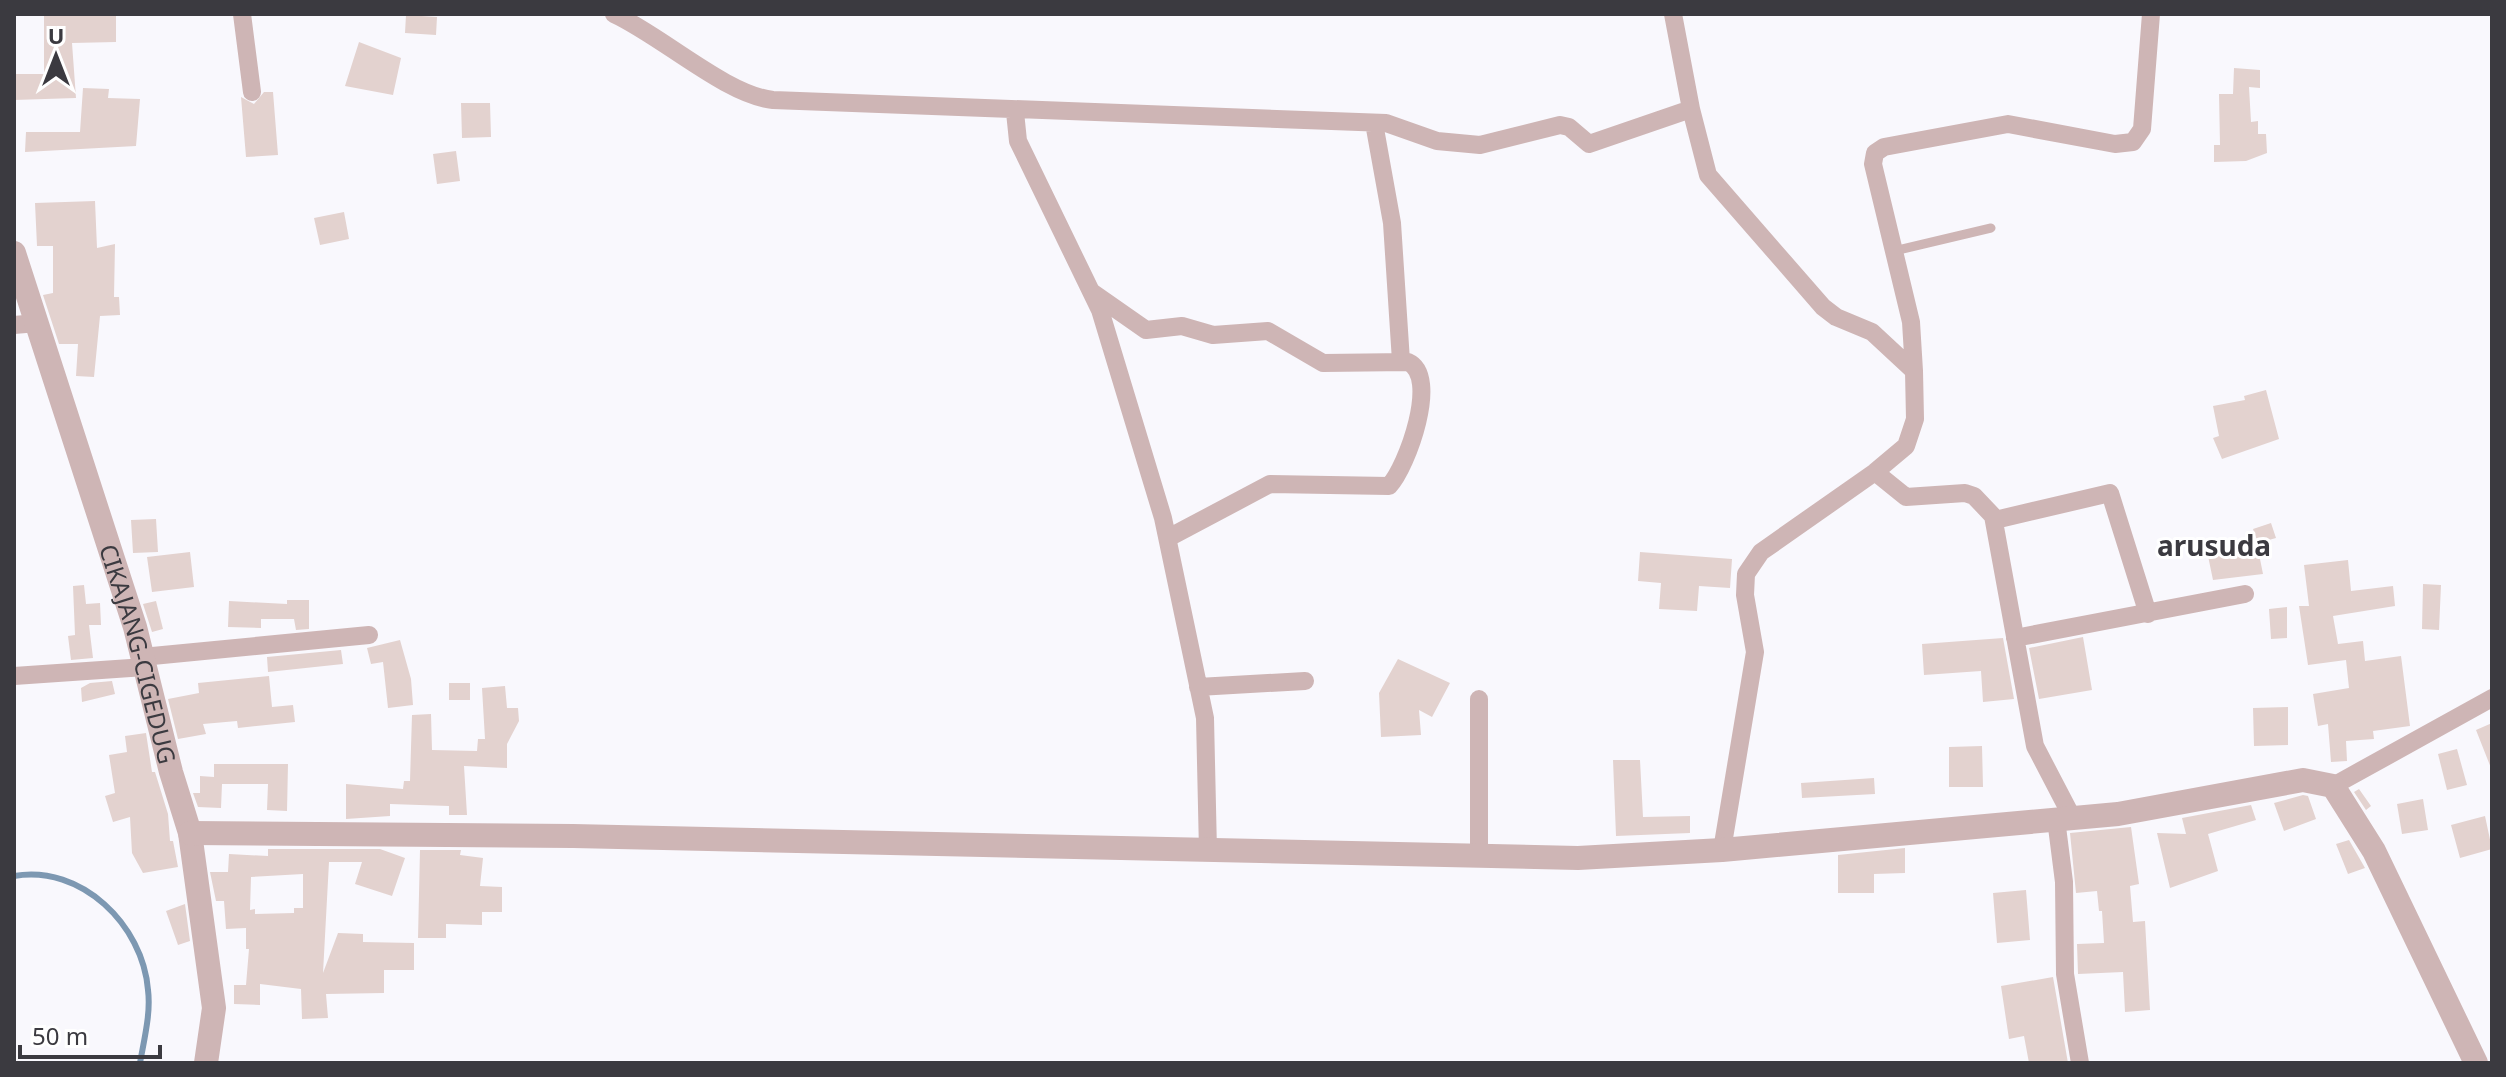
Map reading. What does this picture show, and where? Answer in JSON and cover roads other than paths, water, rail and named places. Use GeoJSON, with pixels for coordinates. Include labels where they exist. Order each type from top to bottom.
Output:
{"type":"FeatureCollection","features":[{"type":"Feature","properties":{"kind":"street"},"geometry":{"type":"LineString","coordinates":[[242,14],[252,92]]}},
{"type":"Feature","properties":{"kind":"street"},"geometry":{"type":"LineString","coordinates":[[614,14],[645,28],[751,96],[1015,112],[1395,124],[1437,141],[1480,145],[1560,125],[1569,127],[1589,144],[1691,109]]}},
{"type":"Feature","properties":{"kind":"street"},"geometry":{"type":"LineString","coordinates":[[1673,14],[1691,109],[1712,179],[1823,307],[1836,317],[1872,332],[1914,371]]}},
{"type":"Feature","properties":{"kind":"street"},"geometry":{"type":"LineString","coordinates":[[1722,850],[1755,652],[1745,595],[1746,574],[1761,552],[1897,455],[1912,434],[1914,371],[1911,322],[1873,164],[1876,151],[2008,124],[2115,144],[2133,142],[2142,129],[2151,14]]}},
{"type":"Feature","properties":{"kind":"street"},"geometry":{"type":"LineString","coordinates":[[1015,112],[1018,141],[1093,293],[1168,538],[1207,744],[1208,851]]}},
{"type":"Feature","properties":{"kind":"street"},"geometry":{"type":"LineString","coordinates":[[1374,123],[1392,223],[1401,361]]}},
{"type":"Feature","properties":{"kind":"street","name":"CIKAJANG-CIGEDUG"},"geometry":{"type":"LineString","coordinates":[[14,253],[26,324],[144,662],[190,833],[214,1008],[206,1063]]}},
{"type":"Feature","properties":{"kind":"street"},"geometry":{"type":"LineString","coordinates":[[1093,293],[1146,330],[1182,326],[1213,335],[1268,331],[1323,363],[1401,361],[1413,363],[1421,372],[1423,396],[1420,414],[1392,485],[1270,484],[1168,538]]}},
{"type":"Feature","properties":{"kind":"street"},"geometry":{"type":"LineString","coordinates":[[1875,472],[1906,497],[1969,494],[1995,520],[2035,746],[2064,818],[2065,974],[2080,1063]]}},
{"type":"Feature","properties":{"kind":"street"},"geometry":{"type":"LineString","coordinates":[[1995,520],[2110,493],[2148,614]]}},
{"type":"Feature","properties":{"kind":"street"},"geometry":{"type":"LineString","coordinates":[[2015,638],[2245,594]]}},
{"type":"Feature","properties":{"kind":"street"},"geometry":{"type":"LineString","coordinates":[[14,676],[369,635]]}},
{"type":"Feature","properties":{"kind":"street"},"geometry":{"type":"LineString","coordinates":[[1198,687],[1305,681]]}},
{"type":"Feature","properties":{"kind":"street"},"geometry":{"type":"LineString","coordinates":[[190,833],[573,836],[1578,858],[1722,850],[2118,814],[2303,780],[2333,786],[2492,698]]}},
{"type":"Feature","properties":{"kind":"street"},"geometry":{"type":"LineString","coordinates":[[1479,699],[1479,855]]}},
{"type":"Feature","properties":{"kind":"street"},"geometry":{"type":"LineString","coordinates":[[2333,786],[2374,851],[2476,1063]]}},
{"type":"Feature","properties":{"kind":"lane"},"geometry":{"type":"LineString","coordinates":[[1894,251],[1991,228]]}},
{"type":"Feature","properties":{"kind":"waterway"},"geometry":{"type":"LineString","coordinates":[[14,876],[39,875],[62,880],[85,890],[121,922],[144,966],[148,990],[148,1017],[140,1063]]}},
{"type":"Feature","properties":{"kind":"district","name":"arusuda"},"geometry":{"type":"Point","coordinates":[2214,545]}}]}
